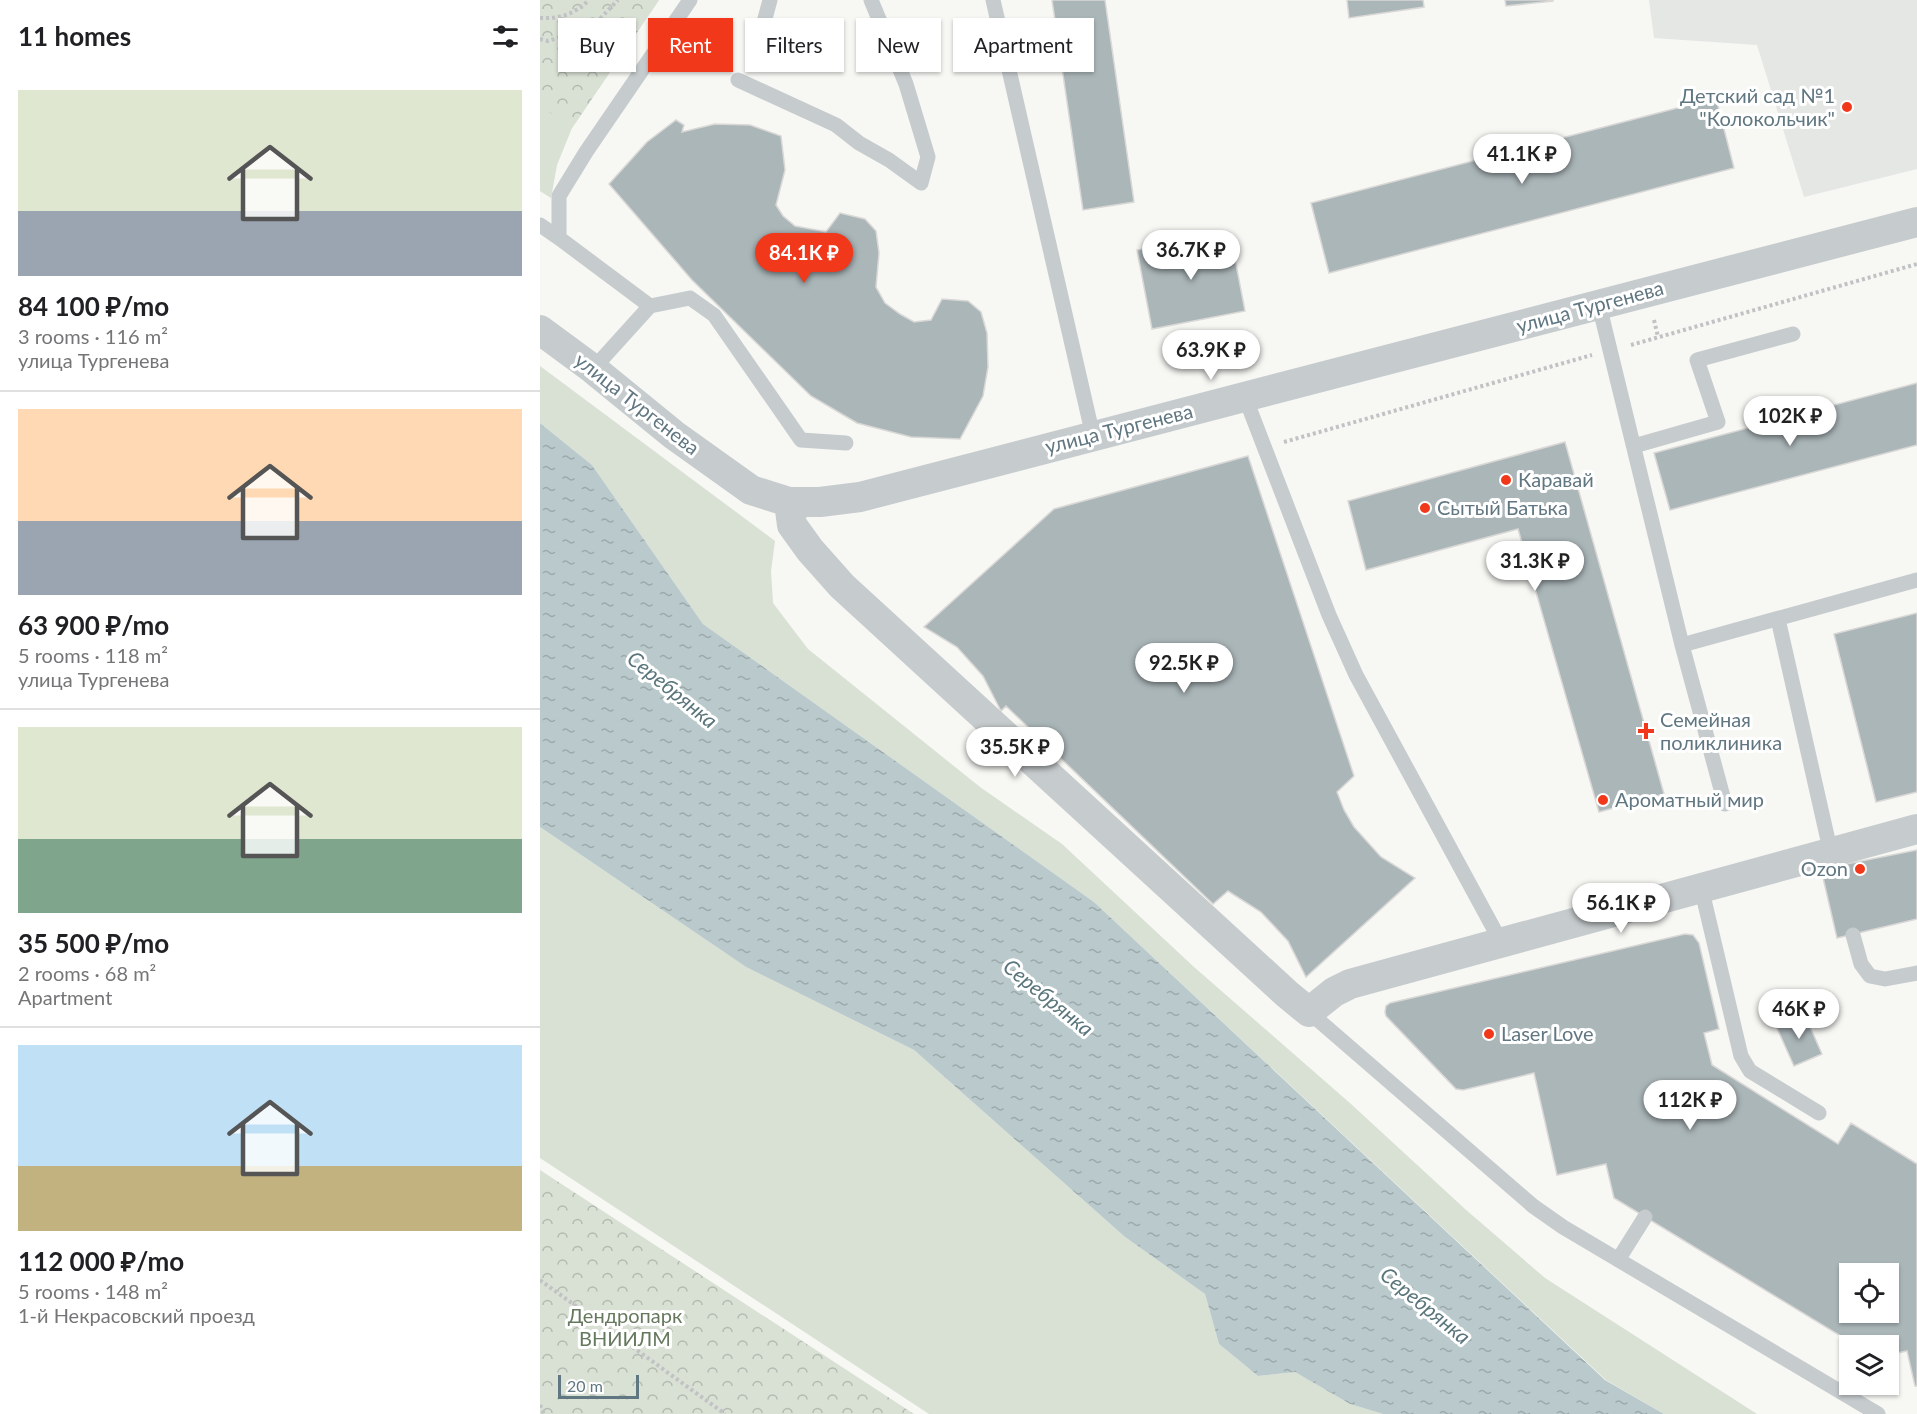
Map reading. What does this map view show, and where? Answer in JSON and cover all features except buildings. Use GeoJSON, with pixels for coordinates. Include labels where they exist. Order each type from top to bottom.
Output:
{"type":"FeatureCollection","features":[{"type":"Feature","properties":{"kind":"street","name":"улица Тургенева"},"geometry":{"type":"LineString","coordinates":[[540,330],[593,369],[674,435],[751,490],[789,502],[820,502],[860,497],[1917,222]]}},
{"type":"Feature","properties":{"kind":"street"},"geometry":{"type":"LineString","coordinates":[[789,502],[792,525],[810,550],[842,586],[1309,1012],[1334,992],[1350,984],[1701,887],[1833,859],[1917,828]]}},
{"type":"Feature","properties":{"kind":"lane"},"geometry":{"type":"LineString","coordinates":[[559,238],[559,196],[586,152],[690,0]]}},
{"type":"Feature","properties":{"kind":"lane"},"geometry":{"type":"LineString","coordinates":[[765,18],[770,0]]}},
{"type":"Feature","properties":{"kind":"lane"},"geometry":{"type":"LineString","coordinates":[[738,80],[836,125],[859,143],[889,160],[921,183],[928,157],[906,84],[871,0]]}},
{"type":"Feature","properties":{"kind":"lane"},"geometry":{"type":"LineString","coordinates":[[993,0],[1093,436]]}},
{"type":"Feature","properties":{"kind":"lane"},"geometry":{"type":"LineString","coordinates":[[540,225],[650,306]]}},
{"type":"Feature","properties":{"kind":"lane"},"geometry":{"type":"LineString","coordinates":[[593,369],[650,306],[690,298],[714,315],[801,440],[846,443]]}},
{"type":"Feature","properties":{"kind":"lane"},"geometry":{"type":"LineString","coordinates":[[1599,305],[1682,645],[1725,804]]}},
{"type":"Feature","properties":{"kind":"lane"},"geometry":{"type":"LineString","coordinates":[[1634,446],[1718,422],[1697,360],[1793,334]]}},
{"type":"Feature","properties":{"kind":"lane"},"geometry":{"type":"LineString","coordinates":[[1245,397],[1329,615],[1356,675],[1501,942]]}},
{"type":"Feature","properties":{"kind":"lane"},"geometry":{"type":"LineString","coordinates":[[1682,645],[1917,580]]}},
{"type":"Feature","properties":{"kind":"lane"},"geometry":{"type":"LineString","coordinates":[[1778,619],[1833,859]]}},
{"type":"Feature","properties":{"kind":"lane"},"geometry":{"type":"LineString","coordinates":[[1701,887],[1741,1056],[1750,1071],[1819,1113]]}},
{"type":"Feature","properties":{"kind":"lane"},"geometry":{"type":"LineString","coordinates":[[1853,935],[1862,964],[1870,976],[1885,979],[1917,973]]}},
{"type":"Feature","properties":{"kind":"lane"},"geometry":{"type":"LineString","coordinates":[[1309,1012],[1533,1206],[1563,1227],[1878,1414]]}},
{"type":"Feature","properties":{"kind":"lane"},"geometry":{"type":"LineString","coordinates":[[1618,1260],[1645,1217]]}},
{"type":"Feature","properties":{"kind":"path"},"geometry":{"type":"LineString","coordinates":[[540,18],[557,19],[582,7],[589,0]]}},
{"type":"Feature","properties":{"kind":"path"},"geometry":{"type":"LineString","coordinates":[[540,39],[548,41],[593,26],[618,0]]}},
{"type":"Feature","properties":{"kind":"path"},"geometry":{"type":"LineString","coordinates":[[540,1280],[725,1414]]}},
{"type":"Feature","properties":{"kind":"path"},"geometry":{"type":"LineString","coordinates":[[540,1405],[544,1414]]}},
{"type":"Feature","properties":{"kind":"shaded area","name":"Детский сад №1 \"Колокольчик\""},"geometry":{"type":"Polygon","coordinates":[[[1649,0],[1917,0],[1917,169],[1804,197],[1757,45],[1654,38],[1649,0]]]}},
{"type":"Feature","properties":{"kind":"green space"},"geometry":{"type":"Polygon","coordinates":[[[540,0],[659,0],[636,34],[636,18],[558,18],[558,72],[610,72],[572,128],[540,106],[540,0]]]}},
{"type":"Feature","properties":{"kind":"green space"},"geometry":{"type":"Polygon","coordinates":[[[629,0],[659,0],[636,34],[636,18],[599,18],[629,0]]]}},
{"type":"Feature","properties":{"kind":"green space"},"geometry":{"type":"Polygon","coordinates":[[[558,43],[558,72],[610,72],[572,128],[557,165],[551,198],[540,191],[540,54],[558,43]]]}},
{"type":"Feature","properties":{"kind":"green space"},"geometry":{"type":"Polygon","coordinates":[[[540,366],[775,541],[771,571],[773,603],[808,649],[980,787],[1062,844],[1194,967],[1545,1278],[1757,1414],[1664,1414],[1606,1380],[1094,902],[703,624],[592,465],[540,423],[540,366]]]}},
{"type":"Feature","properties":{"kind":"green space"},"geometry":{"type":"Polygon","coordinates":[[[540,827],[746,967],[914,1050],[1125,1237],[1205,1294],[1219,1344],[1258,1376],[1295,1372],[1350,1404],[1383,1414],[929,1414],[540,1158],[540,827]]]}},
{"type":"Feature","properties":{"kind":"green space","name":"Дендропарк ВНИИЛМ"},"geometry":{"type":"Polygon","coordinates":[[[540,1170],[914,1414],[540,1414],[540,1170]]]}},
{"type":"Feature","properties":{"kind":"water","name":"Серебрянка"},"geometry":{"type":"Polygon","coordinates":[[[540,423],[592,465],[703,624],[1094,902],[1605,1380],[1664,1414],[1383,1414],[1350,1404],[1295,1372],[1258,1376],[1219,1344],[1205,1294],[1125,1237],[914,1050],[746,967],[540,827],[540,423]]]}},
{"type":"Feature","properties":{"kind":"place","name":"Детский сад №1 \"Колокольчик\""},"geometry":{"type":"Point","coordinates":[1847,107]}},
{"type":"Feature","properties":{"kind":"place","name":"Каравай"},"geometry":{"type":"Point","coordinates":[1506,480]}},
{"type":"Feature","properties":{"kind":"place","name":"Сытый Батька"},"geometry":{"type":"Point","coordinates":[1425,508]}},
{"type":"Feature","properties":{"kind":"place","name":"Семейная поликлиника"},"geometry":{"type":"Point","coordinates":[1646,731]}},
{"type":"Feature","properties":{"kind":"place","name":"Ароматный мир"},"geometry":{"type":"Point","coordinates":[1603,800]}},
{"type":"Feature","properties":{"kind":"place","name":"Ozon"},"geometry":{"type":"Point","coordinates":[1860,869]}},
{"type":"Feature","properties":{"kind":"place","name":"Laser Love"},"geometry":{"type":"Point","coordinates":[1489,1034]}}]}
